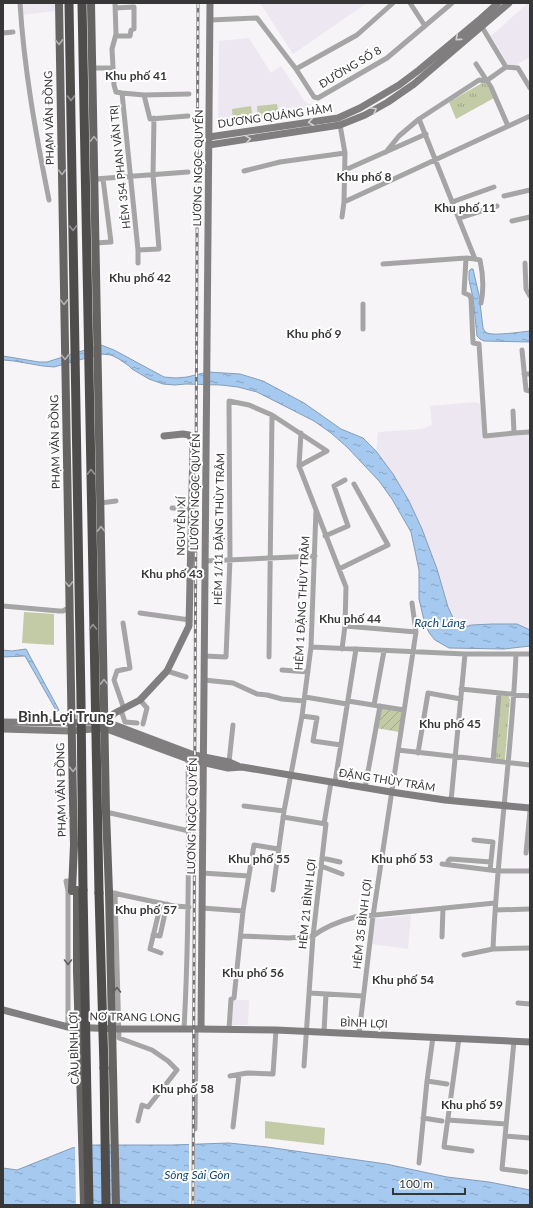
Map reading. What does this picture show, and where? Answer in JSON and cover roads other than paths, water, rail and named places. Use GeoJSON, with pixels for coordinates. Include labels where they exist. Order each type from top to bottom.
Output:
{"type":"FeatureCollection","features":[{"type":"Feature","properties":{"kind":"highway","name":"PHẠM VĂN ĐỒNG"},"geometry":{"type":"LineString","coordinates":[[69,3],[82,795],[78,890]]}},
{"type":"Feature","properties":{"kind":"highway"},"geometry":{"type":"LineString","coordinates":[[82,3],[88,54],[100,725],[102,812],[107,893],[106,1205]]}},
{"type":"Feature","properties":{"kind":"highway","name":"CẦU BÌNH LỢI"},"geometry":{"type":"LineString","coordinates":[[78,890],[89,1205]]}},
{"type":"Feature","properties":{"kind":"main road","name":"PHẠM VĂN ĐỒNG"},"geometry":{"type":"LineString","coordinates":[[59,3],[74,844],[70,881],[78,890]]}},
{"type":"Feature","properties":{"kind":"main road"},"geometry":{"type":"LineString","coordinates":[[91,3],[88,54],[92,68],[99,179],[91,242]]}},
{"type":"Feature","properties":{"kind":"main road"},"geometry":{"type":"LineString","coordinates":[[94,397],[100,503],[100,725]]}},
{"type":"Feature","properties":{"kind":"main road"},"geometry":{"type":"LineString","coordinates":[[70,641],[80,641]]}},
{"type":"Feature","properties":{"kind":"main road","name":"CẦU BÌNH LỢI"},"geometry":{"type":"LineString","coordinates":[[78,890],[80,1205]]}},
{"type":"Feature","properties":{"kind":"main road","name":"CẦU BÌNH LỢI"},"geometry":{"type":"LineString","coordinates":[[78,890],[78,971],[84,1205]]}},
{"type":"Feature","properties":{"kind":"main road"},"geometry":{"type":"LineString","coordinates":[[107,893],[111,1205]]}},
{"type":"Feature","properties":{"kind":"main road"},"geometry":{"type":"LineString","coordinates":[[107,893],[116,1205]]}},
{"type":"Feature","properties":{"kind":"street"},"geometry":{"type":"LineString","coordinates":[[20,3],[36,139],[49,200]]}},
{"type":"Feature","properties":{"kind":"street","name":"LƯƠNG NGỌC QUYẾN"},"geometry":{"type":"LineString","coordinates":[[199,1029],[204,760],[210,3]]}},
{"type":"Feature","properties":{"kind":"street"},"geometry":{"type":"LineString","coordinates":[[296,69],[357,35],[394,3]]}},
{"type":"Feature","properties":{"kind":"street"},"geometry":{"type":"LineString","coordinates":[[410,3],[425,26]]}},
{"type":"Feature","properties":{"kind":"street","name":"ĐƯỜNG SỐ 8"},"geometry":{"type":"LineString","coordinates":[[210,20],[258,18],[296,69],[314,98],[318,98],[387,58],[452,3]]}},
{"type":"Feature","properties":{"kind":"street","name":"DƯƠNG QUẢNG HÀM"},"geometry":{"type":"LineString","coordinates":[[480,24],[498,3]]}},
{"type":"Feature","properties":{"kind":"street","name":"DƯƠNG QUẢNG HÀM"},"geometry":{"type":"LineString","coordinates":[[209,145],[339,122],[360,108],[399,86],[509,3]]}},
{"type":"Feature","properties":{"kind":"street"},"geometry":{"type":"LineString","coordinates":[[115,5],[134,7],[134,29],[131,30],[130,36],[116,36]]}},
{"type":"Feature","properties":{"kind":"street","name":"HẺM 354 PHAN VĂN TRỊ"},"geometry":{"type":"LineString","coordinates":[[115,5],[116,36],[112,49],[114,85],[116,92],[122,93],[138,250],[138,263]]}},
{"type":"Feature","properties":{"kind":"street"},"geometry":{"type":"LineString","coordinates":[[480,24],[506,67]]}},
{"type":"Feature","properties":{"kind":"street"},"geometry":{"type":"LineString","coordinates":[[3,33],[13,32]]}},
{"type":"Feature","properties":{"kind":"street"},"geometry":{"type":"LineString","coordinates":[[476,64],[491,87],[508,126]]}},
{"type":"Feature","properties":{"kind":"street"},"geometry":{"type":"LineString","coordinates":[[386,152],[399,136],[420,119],[479,80],[486,81],[506,67],[518,68],[530,88]]}},
{"type":"Feature","properties":{"kind":"street"},"geometry":{"type":"LineString","coordinates":[[92,68],[113,68]]}},
{"type":"Feature","properties":{"kind":"street"},"geometry":{"type":"LineString","coordinates":[[122,93],[144,95],[189,94]]}},
{"type":"Feature","properties":{"kind":"street"},"geometry":{"type":"LineString","coordinates":[[144,95],[150,119],[188,116]]}},
{"type":"Feature","properties":{"kind":"street"},"geometry":{"type":"LineString","coordinates":[[344,202],[530,116]]}},
{"type":"Feature","properties":{"kind":"street"},"geometry":{"type":"LineString","coordinates":[[138,250],[160,249],[154,175],[154,118]]}},
{"type":"Feature","properties":{"kind":"street"},"geometry":{"type":"LineString","coordinates":[[420,119],[475,259]]}},
{"type":"Feature","properties":{"kind":"street"},"geometry":{"type":"LineString","coordinates":[[339,122],[345,153],[344,202],[342,217]]}},
{"type":"Feature","properties":{"kind":"street","name":"DƯƠNG QUẢNG HÀM"},"geometry":{"type":"LineString","coordinates":[[209,137],[339,122]]}},
{"type":"Feature","properties":{"kind":"street"},"geometry":{"type":"LineString","coordinates":[[345,170],[426,134]]}},
{"type":"Feature","properties":{"kind":"street"},"geometry":{"type":"LineString","coordinates":[[244,171],[280,162],[345,153]]}},
{"type":"Feature","properties":{"kind":"street"},"geometry":{"type":"LineString","coordinates":[[91,242],[111,242],[99,179],[188,172]]}},
{"type":"Feature","properties":{"kind":"street"},"geometry":{"type":"LineString","coordinates":[[452,202],[494,188]]}},
{"type":"Feature","properties":{"kind":"street"},"geometry":{"type":"LineString","coordinates":[[504,196],[530,190]]}},
{"type":"Feature","properties":{"kind":"street"},"geometry":{"type":"LineString","coordinates":[[459,218],[497,206]]}},
{"type":"Feature","properties":{"kind":"street"},"geometry":{"type":"LineString","coordinates":[[512,222],[530,217]]}},
{"type":"Feature","properties":{"kind":"street"},"geometry":{"type":"LineString","coordinates":[[466,258],[464,293],[469,295],[471,298],[473,342],[480,344],[485,436],[530,432]]}},
{"type":"Feature","properties":{"kind":"street"},"geometry":{"type":"LineString","coordinates":[[383,264],[466,258],[480,260],[483,289],[481,303]]}},
{"type":"Feature","properties":{"kind":"street"},"geometry":{"type":"LineString","coordinates":[[525,263],[526,289],[530,296]]}},
{"type":"Feature","properties":{"kind":"street"},"geometry":{"type":"LineString","coordinates":[[363,304],[363,329]]}},
{"type":"Feature","properties":{"kind":"street"},"geometry":{"type":"LineString","coordinates":[[522,350],[524,374],[528,390]]}},
{"type":"Feature","properties":{"kind":"street"},"geometry":{"type":"LineString","coordinates":[[524,374],[530,374]]}},
{"type":"Feature","properties":{"kind":"street","name":"HẺM 1/11 ĐẶNG THÙY TRÂM"},"geometry":{"type":"LineString","coordinates":[[204,656],[226,657],[230,559],[229,401],[249,405],[272,416]]}},
{"type":"Feature","properties":{"kind":"street"},"geometry":{"type":"LineString","coordinates":[[513,411],[514,433]]}},
{"type":"Feature","properties":{"kind":"street"},"geometry":{"type":"LineString","coordinates":[[269,658],[272,416],[301,433],[327,451],[299,466]]}},
{"type":"Feature","properties":{"kind":"street","name":"HẺM 1 ĐẶNG THÙY TRÂM"},"geometry":{"type":"LineString","coordinates":[[273,890],[284,811],[305,699],[311,647],[316,510],[299,466],[301,433]]}},
{"type":"Feature","properties":{"kind":"street","name":"NGUYỄN XÍ"},"geometry":{"type":"LineString","coordinates":[[100,725],[140,700],[167,671],[189,626],[193,446],[189,435],[183,434],[164,436]]}},
{"type":"Feature","properties":{"kind":"street"},"geometry":{"type":"LineString","coordinates":[[325,536],[348,526],[334,486],[345,480]]}},
{"type":"Feature","properties":{"kind":"street"},"geometry":{"type":"LineString","coordinates":[[339,569],[388,546],[354,484]]}},
{"type":"Feature","properties":{"kind":"street"},"geometry":{"type":"LineString","coordinates":[[100,503],[116,501]]}},
{"type":"Feature","properties":{"kind":"street"},"geometry":{"type":"LineString","coordinates":[[172,508],[192,509]]}},
{"type":"Feature","properties":{"kind":"street"},"geometry":{"type":"LineString","coordinates":[[316,510],[346,588],[345,626],[342,649]]}},
{"type":"Feature","properties":{"kind":"street"},"geometry":{"type":"LineString","coordinates":[[205,560],[315,556]]}},
{"type":"Feature","properties":{"kind":"street","name":"HẺM 35 BÌNH LỢI"},"geometry":{"type":"LineString","coordinates":[[359,1034],[373,916],[416,632],[412,603]]}},
{"type":"Feature","properties":{"kind":"street"},"geometry":{"type":"LineString","coordinates":[[3,606],[59,611],[63,611],[70,607]]}},
{"type":"Feature","properties":{"kind":"street"},"geometry":{"type":"LineString","coordinates":[[140,613],[190,620]]}},
{"type":"Feature","properties":{"kind":"street"},"geometry":{"type":"LineString","coordinates":[[123,623],[130,668],[117,671],[114,680],[125,722],[137,723]]}},
{"type":"Feature","properties":{"kind":"street"},"geometry":{"type":"LineString","coordinates":[[345,626],[416,632]]}},
{"type":"Feature","properties":{"kind":"street"},"geometry":{"type":"LineString","coordinates":[[311,647],[465,654],[530,654]]}},
{"type":"Feature","properties":{"kind":"street","name":"HẺM 21 BÌNH LỢI"},"geometry":{"type":"LineString","coordinates":[[304,1066],[313,936],[326,824],[324,824],[348,702],[356,649]]}},
{"type":"Feature","properties":{"kind":"street"},"geometry":{"type":"LineString","coordinates":[[365,788],[384,651]]}},
{"type":"Feature","properties":{"kind":"street"},"geometry":{"type":"LineString","coordinates":[[451,801],[465,654]]}},
{"type":"Feature","properties":{"kind":"street"},"geometry":{"type":"LineString","coordinates":[[493,949],[495,903],[514,694],[516,654]]}},
{"type":"Feature","properties":{"kind":"street"},"geometry":{"type":"LineString","coordinates":[[282,670],[308,672]]}},
{"type":"Feature","properties":{"kind":"street"},"geometry":{"type":"LineString","coordinates":[[167,671],[186,677]]}},
{"type":"Feature","properties":{"kind":"street"},"geometry":{"type":"LineString","coordinates":[[204,680],[233,683],[257,694],[282,699],[348,702],[404,710]]}},
{"type":"Feature","properties":{"kind":"street"},"geometry":{"type":"LineString","coordinates":[[462,689],[530,696]]}},
{"type":"Feature","properties":{"kind":"street"},"geometry":{"type":"LineString","coordinates":[[418,753],[428,693],[461,699]]}},
{"type":"Feature","properties":{"kind":"street"},"geometry":{"type":"LineString","coordinates":[[493,761],[499,694]]}},
{"type":"Feature","properties":{"kind":"street"},"geometry":{"type":"LineString","coordinates":[[140,700],[147,708],[144,724]]}},
{"type":"Feature","properties":{"kind":"street"},"geometry":{"type":"LineString","coordinates":[[302,716],[317,718],[313,741],[340,745]]}},
{"type":"Feature","properties":{"kind":"street"},"geometry":{"type":"LineString","coordinates":[[3,722],[72,726]]}},
{"type":"Feature","properties":{"kind":"street"},"geometry":{"type":"LineString","coordinates":[[3,729],[100,725]]}},
{"type":"Feature","properties":{"kind":"street","name":"ĐẶNG THÙY TRÂM"},"geometry":{"type":"LineString","coordinates":[[100,725],[188,759],[228,762],[242,767],[451,801],[530,809]]}},
{"type":"Feature","properties":{"kind":"street","name":"ĐẶNG THÙY TRÂM"},"geometry":{"type":"LineString","coordinates":[[100,725],[194,755],[228,768],[242,767]]}},
{"type":"Feature","properties":{"kind":"street"},"geometry":{"type":"LineString","coordinates":[[228,762],[233,725]]}},
{"type":"Feature","properties":{"kind":"street"},"geometry":{"type":"LineString","coordinates":[[398,750],[530,765]]}},
{"type":"Feature","properties":{"kind":"street"},"geometry":{"type":"LineString","coordinates":[[184,1029],[189,907],[188,759]]}},
{"type":"Feature","properties":{"kind":"street"},"geometry":{"type":"LineString","coordinates":[[244,806],[284,811]]}},
{"type":"Feature","properties":{"kind":"street"},"geometry":{"type":"LineString","coordinates":[[526,853],[530,809]]}},
{"type":"Feature","properties":{"kind":"street"},"geometry":{"type":"LineString","coordinates":[[102,812],[189,831]]}},
{"type":"Feature","properties":{"kind":"street"},"geometry":{"type":"LineString","coordinates":[[283,817],[324,824]]}},
{"type":"Feature","properties":{"kind":"street"},"geometry":{"type":"LineString","coordinates":[[474,840],[493,842],[490,870]]}},
{"type":"Feature","properties":{"kind":"street"},"geometry":{"type":"LineString","coordinates":[[229,1029],[231,999],[234,998],[243,911],[254,845],[278,849]]}},
{"type":"Feature","properties":{"kind":"street"},"geometry":{"type":"LineString","coordinates":[[322,858],[340,862]]}},
{"type":"Feature","properties":{"kind":"street"},"geometry":{"type":"LineString","coordinates":[[449,865],[448,862],[450,859],[491,862]]}},
{"type":"Feature","properties":{"kind":"street"},"geometry":{"type":"LineString","coordinates":[[442,864],[498,871],[530,871]]}},
{"type":"Feature","properties":{"kind":"street"},"geometry":{"type":"LineString","coordinates":[[321,866],[342,874]]}},
{"type":"Feature","properties":{"kind":"street"},"geometry":{"type":"LineString","coordinates":[[202,873],[249,876]]}},
{"type":"Feature","properties":{"kind":"street","name":"PHẠM VĂN ĐỒNG"},"geometry":{"type":"LineString","coordinates":[[68,1027],[68,891],[70,881]]}},
{"type":"Feature","properties":{"kind":"street"},"geometry":{"type":"LineString","coordinates":[[138,1121],[142,1105],[148,1107],[177,1070],[152,1050],[119,1038],[107,893],[189,907]]}},
{"type":"Feature","properties":{"kind":"street"},"geometry":{"type":"LineString","coordinates":[[161,903],[150,949],[161,953]]}},
{"type":"Feature","properties":{"kind":"street"},"geometry":{"type":"LineString","coordinates":[[241,936],[289,938],[313,936],[321,930],[339,922],[355,918],[495,903]]}},
{"type":"Feature","properties":{"kind":"street"},"geometry":{"type":"LineString","coordinates":[[153,935],[160,936],[167,904]]}},
{"type":"Feature","properties":{"kind":"street"},"geometry":{"type":"LineString","coordinates":[[202,908],[243,911]]}},
{"type":"Feature","properties":{"kind":"street"},"geometry":{"type":"LineString","coordinates":[[442,937],[443,908]]}},
{"type":"Feature","properties":{"kind":"street"},"geometry":{"type":"LineString","coordinates":[[495,910],[530,909]]}},
{"type":"Feature","properties":{"kind":"street"},"geometry":{"type":"LineString","coordinates":[[464,955],[493,949],[530,948]]}},
{"type":"Feature","properties":{"kind":"street"},"geometry":{"type":"LineString","coordinates":[[309,993],[363,996]]}},
{"type":"Feature","properties":{"kind":"street"},"geometry":{"type":"LineString","coordinates":[[324,1032],[326,994]]}},
{"type":"Feature","properties":{"kind":"street"},"geometry":{"type":"LineString","coordinates":[[518,1003],[530,1004]]}},
{"type":"Feature","properties":{"kind":"street","name":"NƠ TRANG LONG"},"geometry":{"type":"LineString","coordinates":[[3,1010],[68,1027],[118,1029],[199,1029]]}},
{"type":"Feature","properties":{"kind":"street"},"geometry":{"type":"LineString","coordinates":[[195,1128],[199,1029]]}},
{"type":"Feature","properties":{"kind":"street","name":"BÌNH LỢI"},"geometry":{"type":"LineString","coordinates":[[199,1029],[306,1031],[530,1042]]}},
{"type":"Feature","properties":{"kind":"street"},"geometry":{"type":"LineString","coordinates":[[230,1076],[247,1073],[273,1074],[276,1030]]}},
{"type":"Feature","properties":{"kind":"street"},"geometry":{"type":"LineString","coordinates":[[419,1163],[433,1037]]}},
{"type":"Feature","properties":{"kind":"street"},"geometry":{"type":"LineString","coordinates":[[459,1038],[445,1120],[444,1148],[472,1151]]}},
{"type":"Feature","properties":{"kind":"street"},"geometry":{"type":"LineString","coordinates":[[514,1042],[502,1169],[526,1172]]}},
{"type":"Feature","properties":{"kind":"street"},"geometry":{"type":"LineString","coordinates":[[233,1127],[239,1075]]}},
{"type":"Feature","properties":{"kind":"street"},"geometry":{"type":"LineString","coordinates":[[427,1081],[447,1084]]}},
{"type":"Feature","properties":{"kind":"street"},"geometry":{"type":"LineString","coordinates":[[423,1118],[506,1124]]}},
{"type":"Feature","properties":{"kind":"street"},"geometry":{"type":"LineString","coordinates":[[505,1136],[530,1138]]}},
{"type":"Feature","properties":{"kind":"water"},"geometry":{"type":"Polygon","coordinates":[[[473,269],[479,295],[483,328],[485,332],[490,334],[508,334],[530,331],[530,342],[484,341],[477,336],[473,298],[469,280],[469,271],[473,269]]]}},
{"type":"Feature","properties":{"kind":"water","name":"Rạch Lăng"},"geometry":{"type":"Polygon","coordinates":[[[101,345],[114,350],[164,377],[187,377],[208,372],[240,374],[263,381],[304,403],[341,429],[363,438],[376,451],[393,474],[409,501],[422,529],[437,569],[448,607],[459,627],[472,625],[517,624],[530,630],[530,646],[504,649],[449,648],[435,640],[426,627],[419,599],[419,570],[411,532],[392,499],[379,481],[347,447],[314,421],[257,392],[238,387],[221,385],[163,384],[149,379],[111,355],[101,354],[54,367],[3,360],[3,356],[47,362],[101,345]]]}},
{"type":"Feature","properties":{"kind":"water"},"geometry":{"type":"Polygon","coordinates":[[[26,649],[59,710],[57,712],[25,656],[3,657],[3,650],[12,651],[26,649]]]}},
{"type":"Feature","properties":{"kind":"water","name":"Sông Sài Gòn"},"geometry":{"type":"Polygon","coordinates":[[[229,1143],[386,1164],[447,1177],[489,1182],[530,1190],[530,1205],[3,1205],[3,1168],[17,1170],[72,1148],[94,1145],[229,1143]]]}},
{"type":"Feature","properties":{"kind":"railway"},"geometry":{"type":"LineString","coordinates":[[193,1205],[198,3]]}},
{"type":"Feature","properties":{"kind":"district","name":"Khu phố 41"},"geometry":{"type":"Point","coordinates":[136,76]}},
{"type":"Feature","properties":{"kind":"district","name":"Khu phố 8"},"geometry":{"type":"Point","coordinates":[364,177]}},
{"type":"Feature","properties":{"kind":"district","name":"Khu phố 11"},"geometry":{"type":"Point","coordinates":[465,208]}},
{"type":"Feature","properties":{"kind":"district","name":"Khu phố 42"},"geometry":{"type":"Point","coordinates":[140,278]}},
{"type":"Feature","properties":{"kind":"district","name":"Khu phố 9"},"geometry":{"type":"Point","coordinates":[314,334]}},
{"type":"Feature","properties":{"kind":"district","name":"Khu phố 43"},"geometry":{"type":"Point","coordinates":[172,574]}},
{"type":"Feature","properties":{"kind":"district","name":"Khu phố 44"},"geometry":{"type":"Point","coordinates":[350,619]}},
{"type":"Feature","properties":{"kind":"district","name":"Bình Lợi Trung"},"geometry":{"type":"Point","coordinates":[66,717]}},
{"type":"Feature","properties":{"kind":"district","name":"Khu phố 45"},"geometry":{"type":"Point","coordinates":[450,724]}},
{"type":"Feature","properties":{"kind":"district","name":"Khu phố 55"},"geometry":{"type":"Point","coordinates":[259,859]}},
{"type":"Feature","properties":{"kind":"district","name":"Khu phố 53"},"geometry":{"type":"Point","coordinates":[402,859]}},
{"type":"Feature","properties":{"kind":"district","name":"Khu phố 57"},"geometry":{"type":"Point","coordinates":[146,910]}},
{"type":"Feature","properties":{"kind":"district","name":"Khu phố 56"},"geometry":{"type":"Point","coordinates":[253,973]}},
{"type":"Feature","properties":{"kind":"district","name":"Khu phố 54"},"geometry":{"type":"Point","coordinates":[403,980]}},
{"type":"Feature","properties":{"kind":"district","name":"Khu phố 58"},"geometry":{"type":"Point","coordinates":[183,1089]}},
{"type":"Feature","properties":{"kind":"district","name":"Khu phố 59"},"geometry":{"type":"Point","coordinates":[472,1105]}}]}
